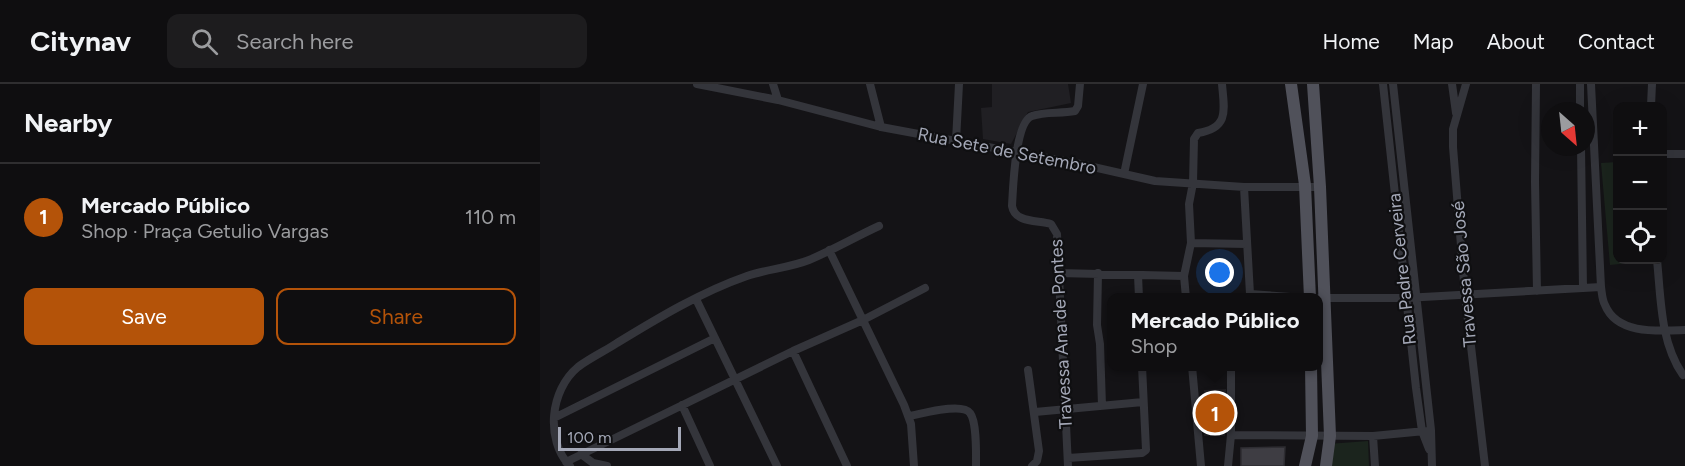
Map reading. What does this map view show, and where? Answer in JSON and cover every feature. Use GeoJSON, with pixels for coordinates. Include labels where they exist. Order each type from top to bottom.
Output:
{"type":"FeatureCollection","features":[{"type":"Feature","properties":{"kind":"main road"},"geometry":{"type":"LineString","coordinates":[[1291,84],[1305,185],[1310,293]]}},
{"type":"Feature","properties":{"kind":"main road"},"geometry":{"type":"LineString","coordinates":[[1313,84],[1320,187],[1322,293]]}},
{"type":"Feature","properties":{"kind":"main road"},"geometry":{"type":"LineString","coordinates":[[1323,315],[1330,436],[1326,466]]}},
{"type":"Feature","properties":{"kind":"main road"},"geometry":{"type":"LineString","coordinates":[[1305,466],[1312,436],[1311,371]]}},
{"type":"Feature","properties":{"kind":"street","name":"Rua Sete de Setembro"},"geometry":{"type":"LineString","coordinates":[[697,84],[778,100],[881,127],[956,141],[1017,157],[1155,181],[1244,187],[1305,185],[1320,187]]}},
{"type":"Feature","properties":{"kind":"street"},"geometry":{"type":"LineString","coordinates":[[773,84],[778,100]]}},
{"type":"Feature","properties":{"kind":"street"},"geometry":{"type":"LineString","coordinates":[[870,84],[881,127]]}},
{"type":"Feature","properties":{"kind":"street"},"geometry":{"type":"LineString","coordinates":[[956,141],[959,84]]}},
{"type":"Feature","properties":{"kind":"street"},"geometry":{"type":"LineString","coordinates":[[1017,157],[1018,140],[1028,119],[1032,116],[1075,111],[1078,106],[1080,84]]}},
{"type":"Feature","properties":{"kind":"street"},"geometry":{"type":"LineString","coordinates":[[1124,174],[1143,84]]}},
{"type":"Feature","properties":{"kind":"street"},"geometry":{"type":"LineString","coordinates":[[1186,293],[1184,276],[1191,243],[1189,204],[1193,183],[1194,140],[1198,133],[1213,129],[1222,121],[1224,108],[1222,84]]}},
{"type":"Feature","properties":{"kind":"street","name":"Rua Padre Cerveira"},"geometry":{"type":"LineString","coordinates":[[1383,84],[1405,298],[1432,466]]}},
{"type":"Feature","properties":{"kind":"street","name":"Rua Padre Cerveira"},"geometry":{"type":"LineString","coordinates":[[1393,84],[1416,298],[1426,430]]}},
{"type":"Feature","properties":{"kind":"street"},"geometry":{"type":"LineString","coordinates":[[1452,84],[1456,116]]}},
{"type":"Feature","properties":{"kind":"street","name":"Travessa São José"},"geometry":{"type":"LineString","coordinates":[[1467,84],[1452,134],[1465,295],[1485,466]]}},
{"type":"Feature","properties":{"kind":"street"},"geometry":{"type":"LineString","coordinates":[[1536,84],[1536,291]]}},
{"type":"Feature","properties":{"kind":"street"},"geometry":{"type":"LineString","coordinates":[[1580,84],[1580,102]]}},
{"type":"Feature","properties":{"kind":"street"},"geometry":{"type":"LineString","coordinates":[[1591,84],[1601,287],[1604,303],[1608,312],[1625,325],[1637,330],[1685,330]]}},
{"type":"Feature","properties":{"kind":"street"},"geometry":{"type":"LineString","coordinates":[[1652,84],[1652,102]]}},
{"type":"Feature","properties":{"kind":"street"},"geometry":{"type":"LineString","coordinates":[[1667,154],[1685,154]]}},
{"type":"Feature","properties":{"kind":"street"},"geometry":{"type":"LineString","coordinates":[[1581,156],[1583,288]]}},
{"type":"Feature","properties":{"kind":"street","name":"Travessa Ana de Pontes"},"geometry":{"type":"LineString","coordinates":[[1017,157],[1012,210],[1017,217],[1054,227],[1057,234],[1068,462]]}},
{"type":"Feature","properties":{"kind":"street"},"geometry":{"type":"LineString","coordinates":[[1244,187],[1247,293]]}},
{"type":"Feature","properties":{"kind":"street"},"geometry":{"type":"LineString","coordinates":[[879,226],[794,266],[745,277],[696,299],[578,367],[559,397],[554,418],[554,435],[558,448],[568,464],[581,454],[793,351],[864,320],[926,288]]}},
{"type":"Feature","properties":{"kind":"street"},"geometry":{"type":"LineString","coordinates":[[1191,243],[1247,244]]}},
{"type":"Feature","properties":{"kind":"street"},"geometry":{"type":"LineString","coordinates":[[829,250],[909,416],[914,466]]}},
{"type":"Feature","properties":{"kind":"street"},"geometry":{"type":"LineString","coordinates":[[1657,264],[1665,331],[1672,358],[1683,375]]}},
{"type":"Feature","properties":{"kind":"street"},"geometry":{"type":"LineString","coordinates":[[1058,273],[1184,276]]}},
{"type":"Feature","properties":{"kind":"street"},"geometry":{"type":"LineString","coordinates":[[1098,273],[1096,325],[1100,345],[1102,406]]}},
{"type":"Feature","properties":{"kind":"street"},"geometry":{"type":"LineString","coordinates":[[1138,275],[1139,293]]}},
{"type":"Feature","properties":{"kind":"street"},"geometry":{"type":"LineString","coordinates":[[1323,298],[1416,298],[1601,287]]}},
{"type":"Feature","properties":{"kind":"street"},"geometry":{"type":"LineString","coordinates":[[696,299],[777,466]]}},
{"type":"Feature","properties":{"kind":"street"},"geometry":{"type":"LineString","coordinates":[[554,418],[715,338]]}},
{"type":"Feature","properties":{"kind":"street"},"geometry":{"type":"LineString","coordinates":[[793,351],[847,466]]}},
{"type":"Feature","properties":{"kind":"street"},"geometry":{"type":"LineString","coordinates":[[1028,370],[1039,451],[1037,461],[1032,466]]}},
{"type":"Feature","properties":{"kind":"street"},"geometry":{"type":"LineString","coordinates":[[1068,462],[1142,453],[1146,450],[1142,371]]}},
{"type":"Feature","properties":{"kind":"street"},"geometry":{"type":"LineString","coordinates":[[1192,371],[1201,466]]}},
{"type":"Feature","properties":{"kind":"street"},"geometry":{"type":"LineString","coordinates":[[1228,466],[1231,435],[1231,371]]}},
{"type":"Feature","properties":{"kind":"street"},"geometry":{"type":"LineString","coordinates":[[1035,412],[1143,402]]}},
{"type":"Feature","properties":{"kind":"street"},"geometry":{"type":"LineString","coordinates":[[682,405],[710,466]]}},
{"type":"Feature","properties":{"kind":"street"},"geometry":{"type":"LineString","coordinates":[[909,416],[945,409],[967,410],[972,419],[976,466]]}},
{"type":"Feature","properties":{"kind":"street"},"geometry":{"type":"LineString","coordinates":[[1231,435],[1373,436],[1426,430]]}},
{"type":"Feature","properties":{"kind":"street"},"geometry":{"type":"LineString","coordinates":[[1373,436],[1375,466]]}},
{"type":"Feature","properties":{"kind":"street"},"geometry":{"type":"LineString","coordinates":[[581,454],[593,463],[607,466]]}},
{"type":"Feature","properties":{"kind":"shaded area"},"geometry":{"type":"Polygon","coordinates":[[[992,84],[1068,84],[1071,103],[1028,112],[1011,144],[983,139],[981,108],[992,107],[992,84]]]}},
{"type":"Feature","properties":{"kind":"shaded area"},"geometry":{"type":"Polygon","coordinates":[[[1613,162],[1613,264],[1620,264],[1610,265],[1601,163],[1613,162]]]}},
{"type":"Feature","properties":{"kind":"shaded area"},"geometry":{"type":"Polygon","coordinates":[[[1226,389],[1225,436],[1204,436],[1204,390],[1226,389]]]}},
{"type":"Feature","properties":{"kind":"shaded area"},"geometry":{"type":"Polygon","coordinates":[[[1368,441],[1369,466],[1330,466],[1328,444],[1368,441]]]}},
{"type":"Feature","properties":{"kind":"building"},"geometry":{"type":"Polygon","coordinates":[[[1285,447],[1284,466],[1241,466],[1241,448],[1285,447]]]}},
{"type":"Feature","properties":{"kind":"place","name":"Mercado Público"},"geometry":{"type":"Point","coordinates":[1215,413]}}]}
